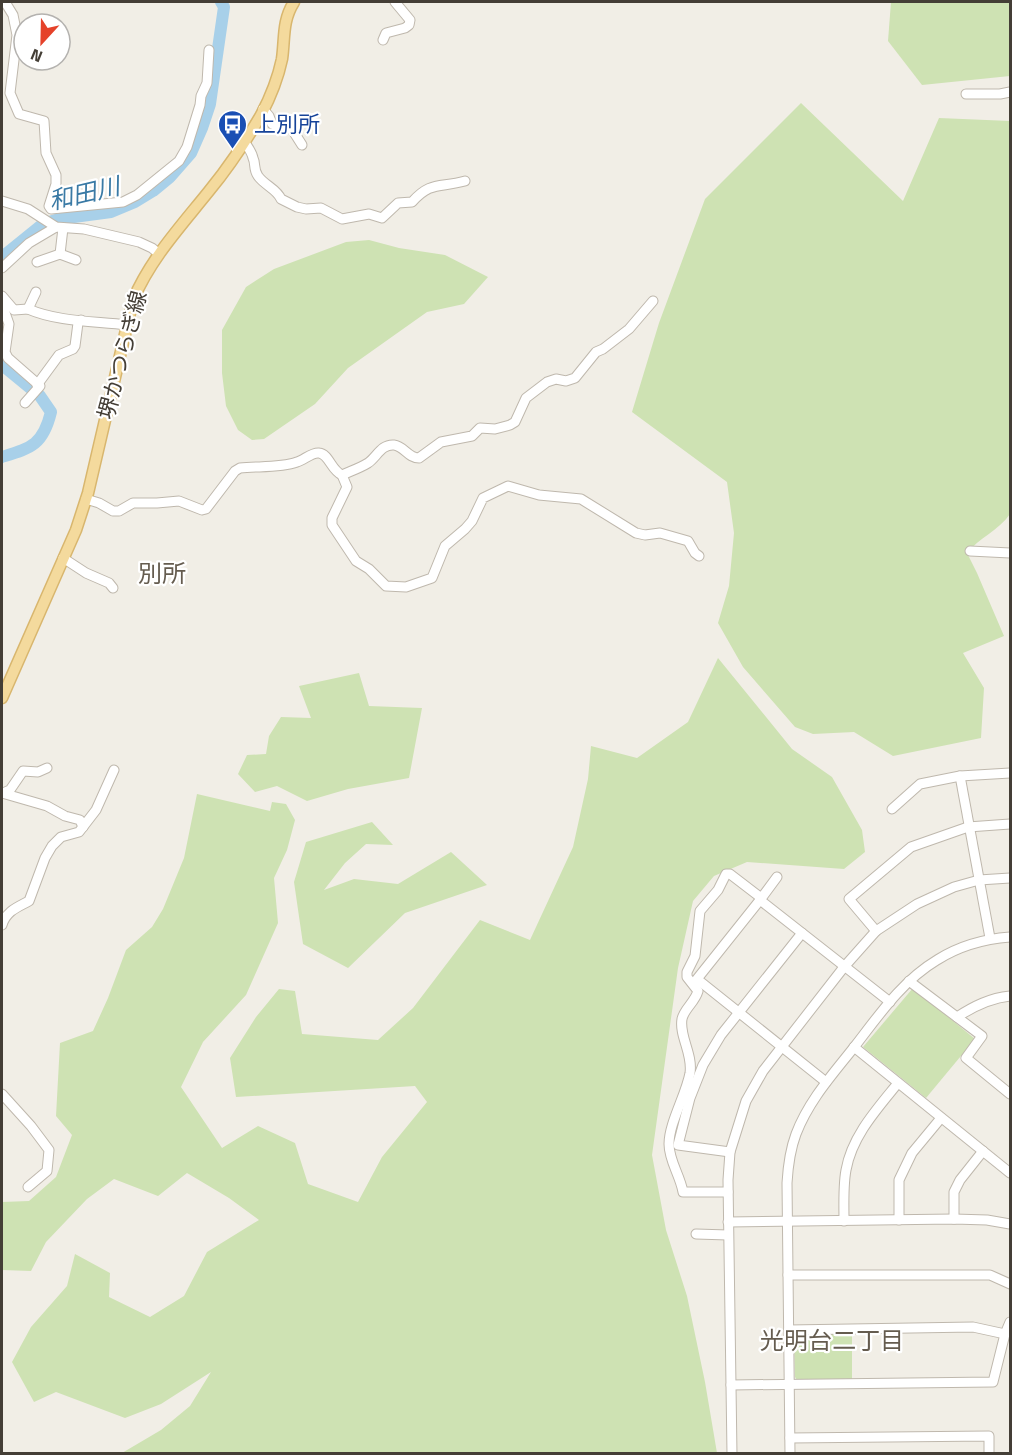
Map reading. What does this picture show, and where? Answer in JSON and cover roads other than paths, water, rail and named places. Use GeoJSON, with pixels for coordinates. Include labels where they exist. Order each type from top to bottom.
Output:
{"type":"FeatureCollection","features":[{"type":"Feature","properties":{"kind":"main road","name":"堺かつらぎ線"},"geometry":{"type":"LineString","coordinates":[[2,698],[86,499],[133,300],[143,276],[158,253],[211,188],[263,109],[277,77],[282,57],[285,20],[294,2]]}},
{"type":"Feature","properties":{"kind":"street"},"geometry":{"type":"LineString","coordinates":[[5,2],[12,15],[17,35],[10,93],[19,114],[44,121],[46,153],[56,175],[56,184],[49,206],[51,209]]}},
{"type":"Feature","properties":{"kind":"street"},"geometry":{"type":"LineString","coordinates":[[383,40],[386,33],[409,25],[410,20],[395,2]]}},
{"type":"Feature","properties":{"kind":"street"},"geometry":{"type":"LineString","coordinates":[[38,215],[51,209],[123,202],[137,195],[179,161],[188,147],[201,96],[207,83],[209,50]]}},
{"type":"Feature","properties":{"kind":"street"},"geometry":{"type":"LineString","coordinates":[[966,94],[1011,92]]}},
{"type":"Feature","properties":{"kind":"street"},"geometry":{"type":"LineString","coordinates":[[263,109],[270,116],[272,124],[280,127],[290,126],[302,145]]}},
{"type":"Feature","properties":{"kind":"street"},"geometry":{"type":"LineString","coordinates":[[244,141],[254,159],[253,167],[256,174],[280,195],[281,199],[297,207],[321,208],[342,219],[369,214],[382,218],[398,203],[412,202],[423,190],[434,186],[465,182]]}},
{"type":"Feature","properties":{"kind":"street"},"geometry":{"type":"LineString","coordinates":[[3,202],[19,205],[57,227],[84,230],[139,242],[158,253]]}},
{"type":"Feature","properties":{"kind":"street"},"geometry":{"type":"LineString","coordinates":[[57,227],[60,254]]}},
{"type":"Feature","properties":{"kind":"street"},"geometry":{"type":"LineString","coordinates":[[2,268],[29,243],[57,227]]}},
{"type":"Feature","properties":{"kind":"street"},"geometry":{"type":"LineString","coordinates":[[37,262],[60,254],[76,260]]}},
{"type":"Feature","properties":{"kind":"street"},"geometry":{"type":"LineString","coordinates":[[28,309],[36,292]]}},
{"type":"Feature","properties":{"kind":"street"},"geometry":{"type":"LineString","coordinates":[[2,296],[14,310],[28,309],[48,316],[127,325]]}},
{"type":"Feature","properties":{"kind":"street"},"geometry":{"type":"LineString","coordinates":[[342,475],[374,459],[378,452],[392,445],[399,447],[414,458],[419,458],[447,439],[472,436],[480,428],[495,429],[510,425],[515,422],[526,398],[533,391],[556,379],[566,381],[575,378],[596,352],[603,350],[629,329],[653,301]]}},
{"type":"Feature","properties":{"kind":"street"},"geometry":{"type":"LineString","coordinates":[[2,304],[9,324],[5,352],[8,358],[40,386],[25,403]]}},
{"type":"Feature","properties":{"kind":"street"},"geometry":{"type":"LineString","coordinates":[[37,385],[59,355],[73,349],[78,323],[81,320]]}},
{"type":"Feature","properties":{"kind":"street"},"geometry":{"type":"LineString","coordinates":[[86,499],[113,511],[119,511],[133,503],[172,501],[179,501],[202,510],[206,509],[235,471],[240,468],[299,462],[316,453],[321,453],[327,457],[331,467],[342,475],[347,487],[332,518],[332,525],[356,561],[369,568],[386,586],[406,587],[432,578],[445,546],[472,521],[483,498],[508,486],[539,495],[581,499],[636,533],[645,535],[660,533],[688,541],[699,556]]}},
{"type":"Feature","properties":{"kind":"street"},"geometry":{"type":"LineString","coordinates":[[970,551],[1011,553]]}},
{"type":"Feature","properties":{"kind":"street"},"geometry":{"type":"LineString","coordinates":[[63,558],[86,573],[109,583],[113,588]]}},
{"type":"Feature","properties":{"kind":"street"},"geometry":{"type":"LineString","coordinates":[[2,793],[10,790],[23,771],[38,771],[47,768]]}},
{"type":"Feature","properties":{"kind":"street"},"geometry":{"type":"LineString","coordinates":[[2,925],[4,918],[10,912],[29,901],[45,858],[57,841],[61,837],[80,832],[96,810],[114,770]]}},
{"type":"Feature","properties":{"kind":"street"},"geometry":{"type":"LineString","coordinates":[[892,809],[920,784],[960,776],[1011,773]]}},
{"type":"Feature","properties":{"kind":"street"},"geometry":{"type":"LineString","coordinates":[[960,776],[990,938]]}},
{"type":"Feature","properties":{"kind":"street"},"geometry":{"type":"LineString","coordinates":[[2,793],[46,806],[65,816],[80,820],[83,827]]}},
{"type":"Feature","properties":{"kind":"street"},"geometry":{"type":"LineString","coordinates":[[876,931],[849,899],[911,847],[968,826],[1011,824]]}},
{"type":"Feature","properties":{"kind":"street"},"geometry":{"type":"LineString","coordinates":[[728,1192],[683,1192],[681,1180],[669,1151],[671,1130],[691,1066],[682,1016],[698,991],[687,976],[687,972],[694,956],[700,911],[718,890],[726,874],[730,874],[760,897],[760,900],[890,1002]]}},
{"type":"Feature","properties":{"kind":"street"},"geometry":{"type":"LineString","coordinates":[[777,877],[697,979],[826,1082]]}},
{"type":"Feature","properties":{"kind":"street"},"geometry":{"type":"LineString","coordinates":[[732,1454],[728,1192],[730,1152],[746,1101],[781,1046],[876,931],[936,894],[979,880],[1011,878]]}},
{"type":"Feature","properties":{"kind":"street"},"geometry":{"type":"LineString","coordinates":[[730,1152],[678,1145],[690,1098],[703,1065],[721,1035],[802,933]]}},
{"type":"Feature","properties":{"kind":"street"},"geometry":{"type":"LineString","coordinates":[[790,1454],[787,1183],[791,1150],[807,1110],[826,1082],[909,981],[928,965],[951,952],[990,938],[1011,937]]}},
{"type":"Feature","properties":{"kind":"street"},"geometry":{"type":"LineString","coordinates":[[909,981],[981,1036],[966,1058],[1009,1089]]}},
{"type":"Feature","properties":{"kind":"street"},"geometry":{"type":"LineString","coordinates":[[957,1017],[972,1006],[1011,996]]}},
{"type":"Feature","properties":{"kind":"street"},"geometry":{"type":"LineString","coordinates":[[854,1047],[1011,1173]]}},
{"type":"Feature","properties":{"kind":"street"},"geometry":{"type":"LineString","coordinates":[[844,1221],[844,1182],[848,1160],[858,1137],[898,1083]]}},
{"type":"Feature","properties":{"kind":"street"},"geometry":{"type":"LineString","coordinates":[[3,1093],[49,1150],[47,1172],[28,1187]]}},
{"type":"Feature","properties":{"kind":"street"},"geometry":{"type":"LineString","coordinates":[[899,1220],[899,1180],[912,1153],[941,1118]]}},
{"type":"Feature","properties":{"kind":"street"},"geometry":{"type":"LineString","coordinates":[[954,1219],[954,1192],[960,1180],[983,1151]]}},
{"type":"Feature","properties":{"kind":"street"},"geometry":{"type":"LineString","coordinates":[[728,1222],[954,1219],[987,1220],[1011,1224]]}},
{"type":"Feature","properties":{"kind":"street"},"geometry":{"type":"LineString","coordinates":[[696,1234],[728,1235]]}},
{"type":"Feature","properties":{"kind":"street"},"geometry":{"type":"LineString","coordinates":[[788,1275],[990,1275],[1011,1284]]}},
{"type":"Feature","properties":{"kind":"street"},"geometry":{"type":"LineString","coordinates":[[731,1385],[993,1383],[1005,1334],[1011,1322]]}},
{"type":"Feature","properties":{"kind":"street"},"geometry":{"type":"LineString","coordinates":[[789,1330],[973,1327],[1005,1334]]}},
{"type":"Feature","properties":{"kind":"street"},"geometry":{"type":"LineString","coordinates":[[790,1438],[989,1436],[989,1454]]}},
{"type":"Feature","properties":{"kind":"waterway","name":"和田川"},"geometry":{"type":"LineString","coordinates":[[2,257],[43,224],[59,219],[111,212],[135,202],[170,177],[191,153],[210,104],[224,7],[221,2]]}},
{"type":"Feature","properties":{"kind":"waterway","name":"和田川"},"geometry":{"type":"LineString","coordinates":[[2,365],[40,396],[51,412],[44,432],[34,444],[2,457]]}},
{"type":"Feature","properties":{"kind":"place","name":"上別所"},"geometry":{"type":"Point","coordinates":[233,150]}},
{"type":"Feature","properties":{"kind":"district","name":"別所"},"geometry":{"type":"Point","coordinates":[162,573]}},
{"type":"Feature","properties":{"kind":"district","name":"光明台二丁目"},"geometry":{"type":"Point","coordinates":[832,1340]}}]}
